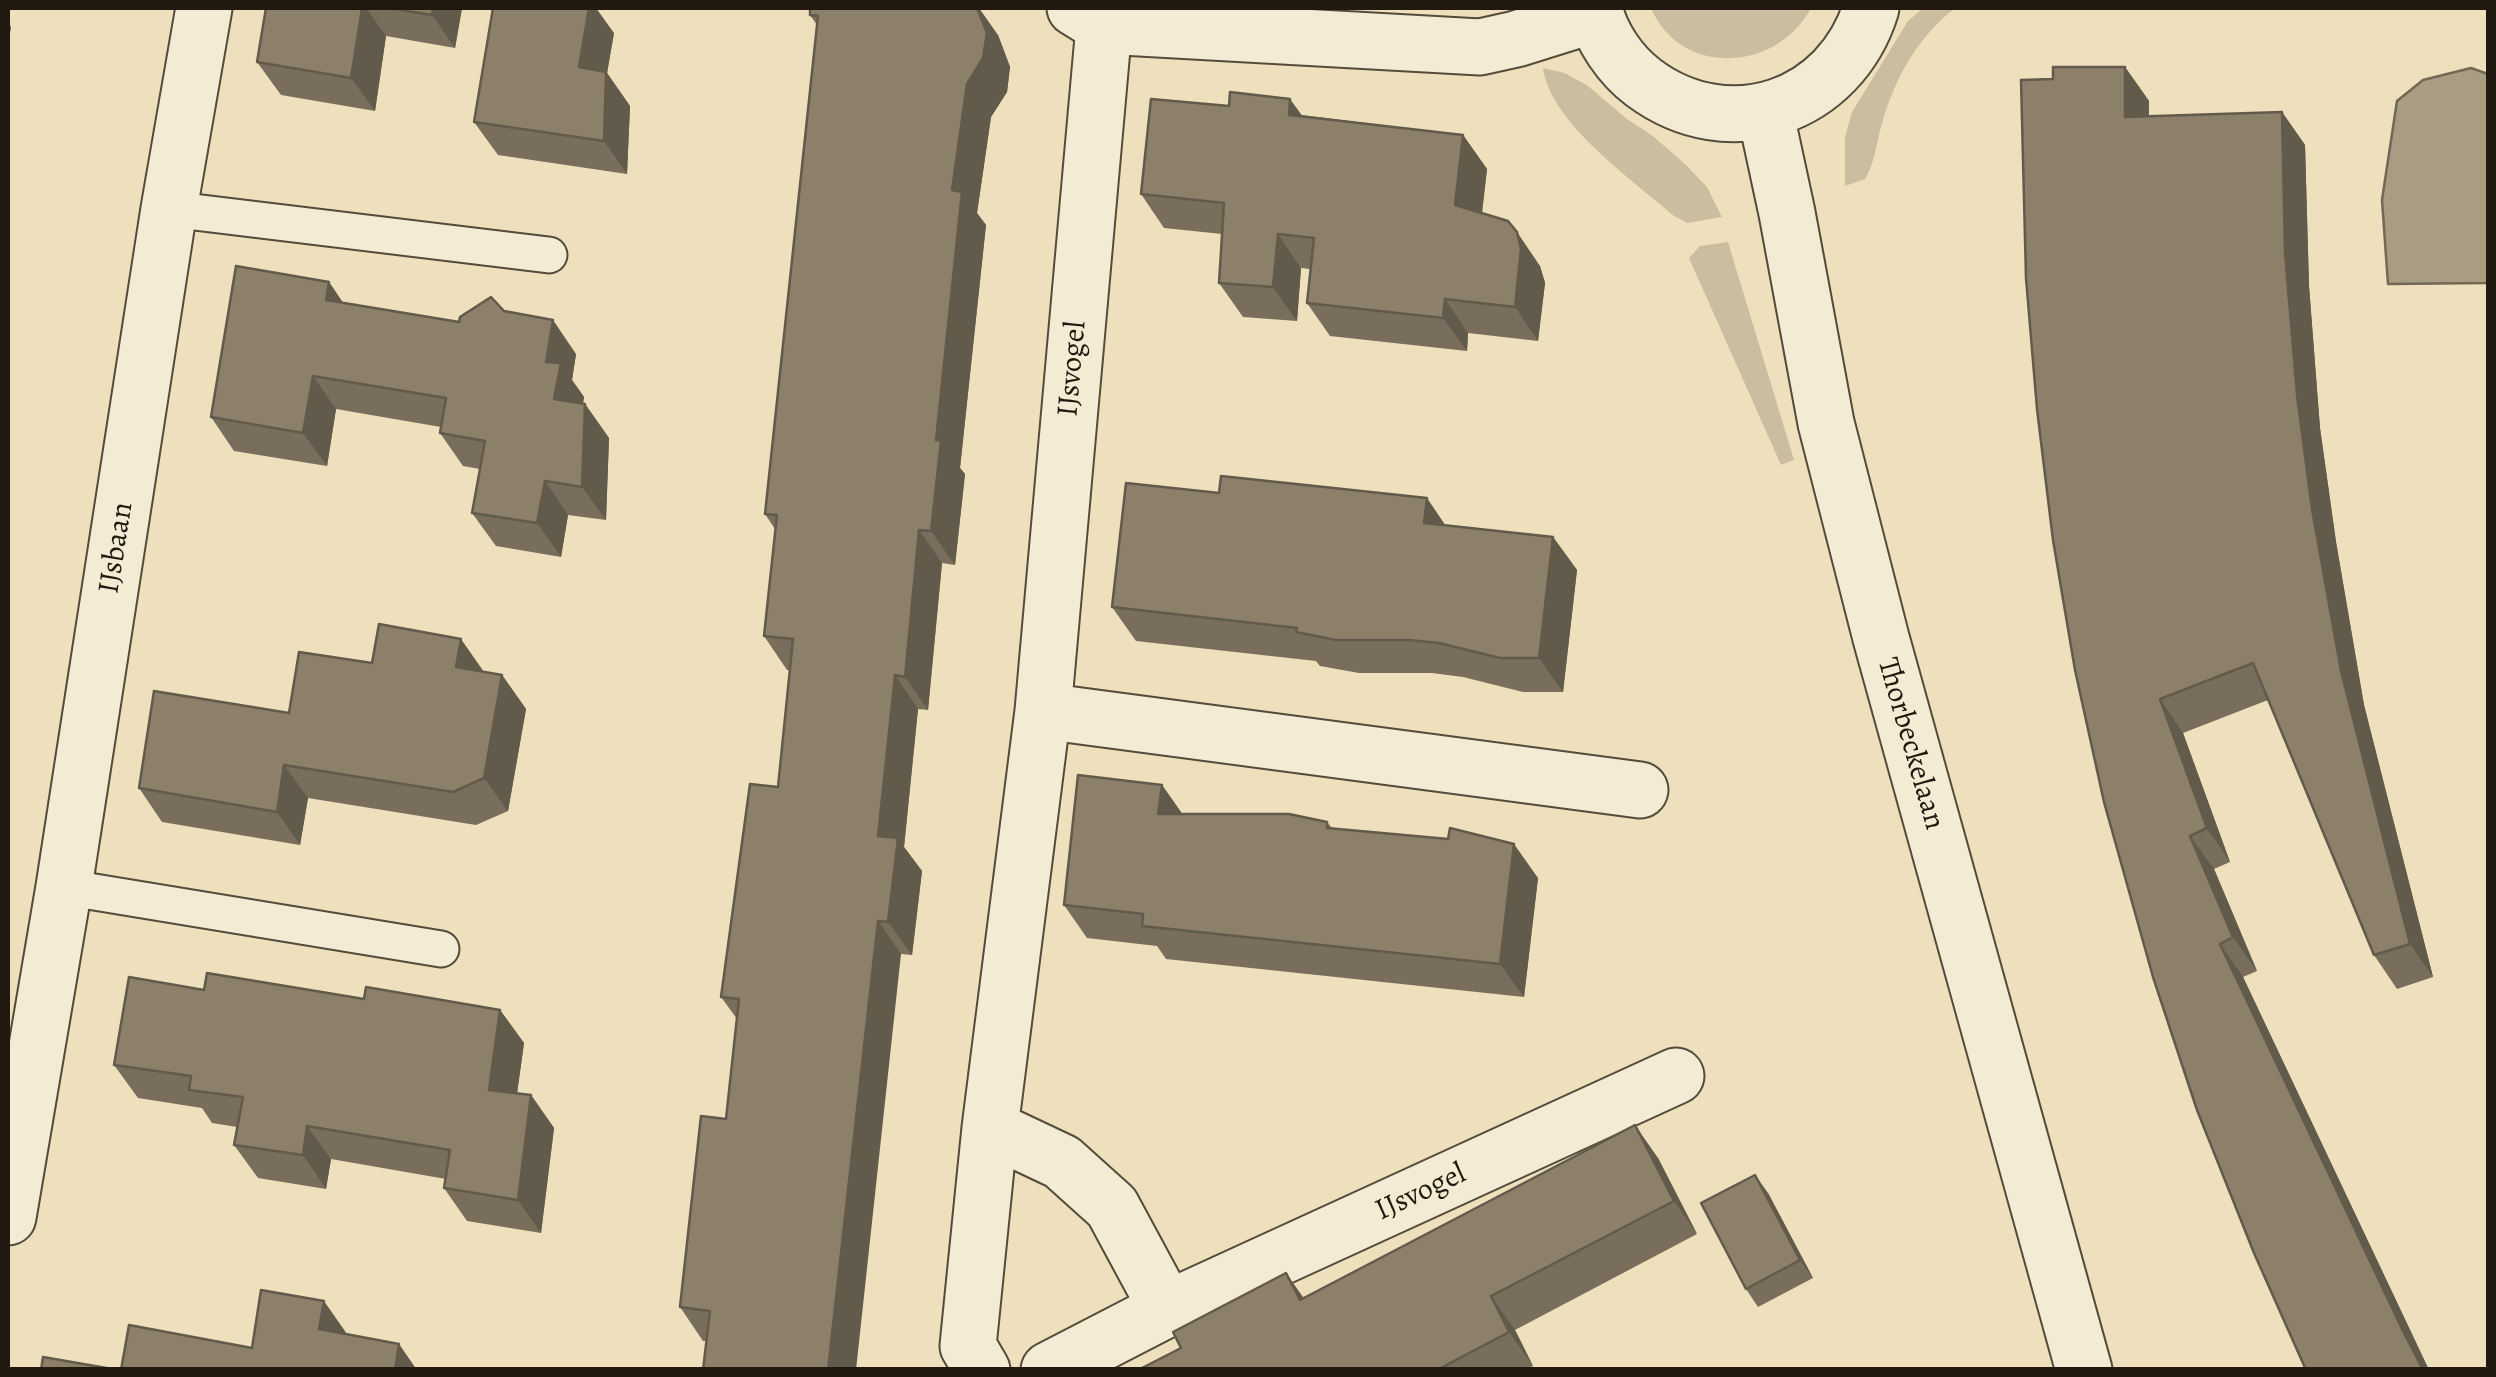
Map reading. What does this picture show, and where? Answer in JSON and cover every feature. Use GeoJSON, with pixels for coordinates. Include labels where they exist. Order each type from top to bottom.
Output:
{"type":"FeatureCollection","features":[{"type":"Feature","properties":{"kind":"street","name":"IJsbaan"},"geometry":{"type":"LineString","coordinates":[[8,1217],[204,8]]}},
{"type":"Feature","properties":{"kind":"street"},"geometry":{"type":"LineString","coordinates":[[1595,11],[1610,47],[1632,74],[1661,96],[1694,110],[1729,115],[1765,111],[1800,98],[1831,76],[1856,46],[1870,8]]}},
{"type":"Feature","properties":{"kind":"street","name":"IJsvogel"},"geometry":{"type":"LineString","coordinates":[[982,1370],[968,1346],[990,1128],[1042,712],[1090,17],[1480,47],[1516,39],[1595,11]]}},
{"type":"Feature","properties":{"kind":"street","name":"Thorbeckelaan"},"geometry":{"type":"LineString","coordinates":[[1765,111],[1826,423],[1881,638],[2084,1370]]}},
{"type":"Feature","properties":{"kind":"street"},"geometry":{"type":"LineString","coordinates":[[1042,712],[1640,790]]}},
{"type":"Feature","properties":{"kind":"street","name":"IJsvogel"},"geometry":{"type":"LineString","coordinates":[[1049,1370],[1167,1309],[1676,1076]]}},
{"type":"Feature","properties":{"kind":"street"},"geometry":{"type":"LineString","coordinates":[[990,1128],[1062,1162],[1112,1207],[1167,1309]]}},
{"type":"Feature","properties":{"kind":"lane"},"geometry":{"type":"LineString","coordinates":[[169,210],[549,255]]}},
{"type":"Feature","properties":{"kind":"lane"},"geometry":{"type":"LineString","coordinates":[[64,887],[441,949]]}},
{"type":"Feature","properties":{"kind":"shaded area"},"geometry":{"type":"Polygon","coordinates":[[[1651,8],[1811,8],[1796,29],[1776,45],[1753,55],[1730,58],[1706,56],[1684,47],[1665,31],[1651,8]]]}},
{"type":"Feature","properties":{"kind":"shaded area"},"geometry":{"type":"Polygon","coordinates":[[[1923,8],[1955,8],[1928,34],[1906,64],[1890,98],[1865,179],[1845,186],[1845,137],[1852,112],[1908,21],[1923,8]]]}},
{"type":"Feature","properties":{"kind":"shaded area"},"geometry":{"type":"Polygon","coordinates":[[[1543,68],[1565,73],[1588,86],[1653,136],[1707,187],[1722,217],[1688,223],[1674,216],[1577,130],[1549,89],[1543,68]]]}},
{"type":"Feature","properties":{"kind":"shaded area"},"geometry":{"type":"Polygon","coordinates":[[[2471,68],[2488,74],[2488,283],[2388,284],[2382,200],[2397,101],[2423,80],[2471,68]]]}},
{"type":"Feature","properties":{"kind":"shaded area"},"geometry":{"type":"Polygon","coordinates":[[[1728,242],[1794,460],[1781,465],[1689,258],[1700,246],[1728,242]]]}},
{"type":"Feature","properties":{"kind":"building"},"geometry":{"type":"Polygon","coordinates":[[[266,8],[362,8],[351,78],[257,62],[266,8]]]}},
{"type":"Feature","properties":{"kind":"building"},"geometry":{"type":"Polygon","coordinates":[[[389,8],[433,8],[432,15],[389,8]]]}},
{"type":"Feature","properties":{"kind":"building"},"geometry":{"type":"Polygon","coordinates":[[[493,8],[589,8],[579,67],[606,72],[604,141],[474,122],[493,8]]]}},
{"type":"Feature","properties":{"kind":"building"},"geometry":{"type":"Polygon","coordinates":[[[810,8],[977,8],[987,33],[983,58],[967,84],[952,190],[962,192],[936,440],[941,441],[931,531],[919,530],[905,677],[895,675],[878,836],[898,838],[888,922],[878,921],[828,1370],[703,1370],[710,1311],[680,1307],[701,1116],[726,1119],[739,999],[721,997],[750,784],[778,787],[793,639],[764,636],[777,515],[765,514],[818,16],[810,15],[810,8]]]}},
{"type":"Feature","properties":{"kind":"building"},"geometry":{"type":"Polygon","coordinates":[[[2053,67],[2125,67],[2125,117],[2282,112],[2285,253],[2312,509],[2341,671],[2410,944],[2374,955],[2253,663],[2160,699],[2207,828],[2190,836],[2233,937],[2220,944],[2423,1370],[2306,1370],[2197,1110],[2153,977],[2104,802],[2075,670],[2053,540],[2037,409],[2026,278],[2021,80],[2053,79],[2053,67]]]}},
{"type":"Feature","properties":{"kind":"building"},"geometry":{"type":"Polygon","coordinates":[[[1230,92],[1290,99],[1289,115],[1463,135],[1455,205],[1508,221],[1517,232],[1521,249],[1515,307],[1445,299],[1443,318],[1307,303],[1314,238],[1278,234],[1273,287],[1219,283],[1224,203],[1141,194],[1151,99],[1229,106],[1230,92]]]}},
{"type":"Feature","properties":{"kind":"building"},"geometry":{"type":"Polygon","coordinates":[[[236,266],[329,282],[326,300],[459,322],[460,317],[491,297],[504,311],[553,320],[546,362],[561,363],[554,399],[585,404],[582,487],[545,481],[537,523],[472,513],[485,441],[440,433],[446,398],[313,376],[303,433],[211,417],[236,266]]]}},
{"type":"Feature","properties":{"kind":"building"},"geometry":{"type":"Polygon","coordinates":[[[1221,476],[1427,498],[1424,523],[1553,537],[1539,658],[1500,658],[1409,640],[1336,640],[1296,632],[1297,628],[1112,607],[1126,483],[1219,493],[1221,476]]]}},
{"type":"Feature","properties":{"kind":"building"},"geometry":{"type":"Polygon","coordinates":[[[379,624],[461,639],[456,667],[502,675],[484,778],[453,792],[284,765],[277,812],[139,788],[154,691],[289,713],[299,652],[372,663],[379,624]]]}},
{"type":"Feature","properties":{"kind":"building"},"geometry":{"type":"Polygon","coordinates":[[[1078,775],[1162,785],[1158,814],[1289,814],[1327,822],[1327,828],[1448,839],[1450,828],[1514,844],[1500,964],[1142,926],[1143,914],[1064,905],[1078,775]]]}},
{"type":"Feature","properties":{"kind":"building"},"geometry":{"type":"Polygon","coordinates":[[[207,973],[364,999],[366,987],[500,1010],[489,1090],[531,1095],[518,1200],[444,1188],[450,1150],[307,1126],[303,1155],[234,1145],[243,1097],[189,1090],[191,1076],[114,1065],[129,977],[204,990],[207,973]]]}},
{"type":"Feature","properties":{"kind":"building"},"geometry":{"type":"Polygon","coordinates":[[[1635,1125],[1674,1201],[1491,1296],[1509,1332],[1437,1370],[1138,1370],[1181,1348],[1173,1332],[1286,1273],[1300,1300],[1635,1125]]]}},
{"type":"Feature","properties":{"kind":"building"},"geometry":{"type":"Polygon","coordinates":[[[1755,1175],[1800,1260],[1746,1289],[1701,1203],[1755,1175]]]}},
{"type":"Feature","properties":{"kind":"building"},"geometry":{"type":"Polygon","coordinates":[[[261,1290],[324,1301],[319,1329],[399,1344],[395,1370],[121,1370],[129,1325],[252,1348],[261,1290]]]}},
{"type":"Feature","properties":{"kind":"building"},"geometry":{"type":"Polygon","coordinates":[[[43,1357],[118,1370],[41,1370],[43,1357]]]}}]}
